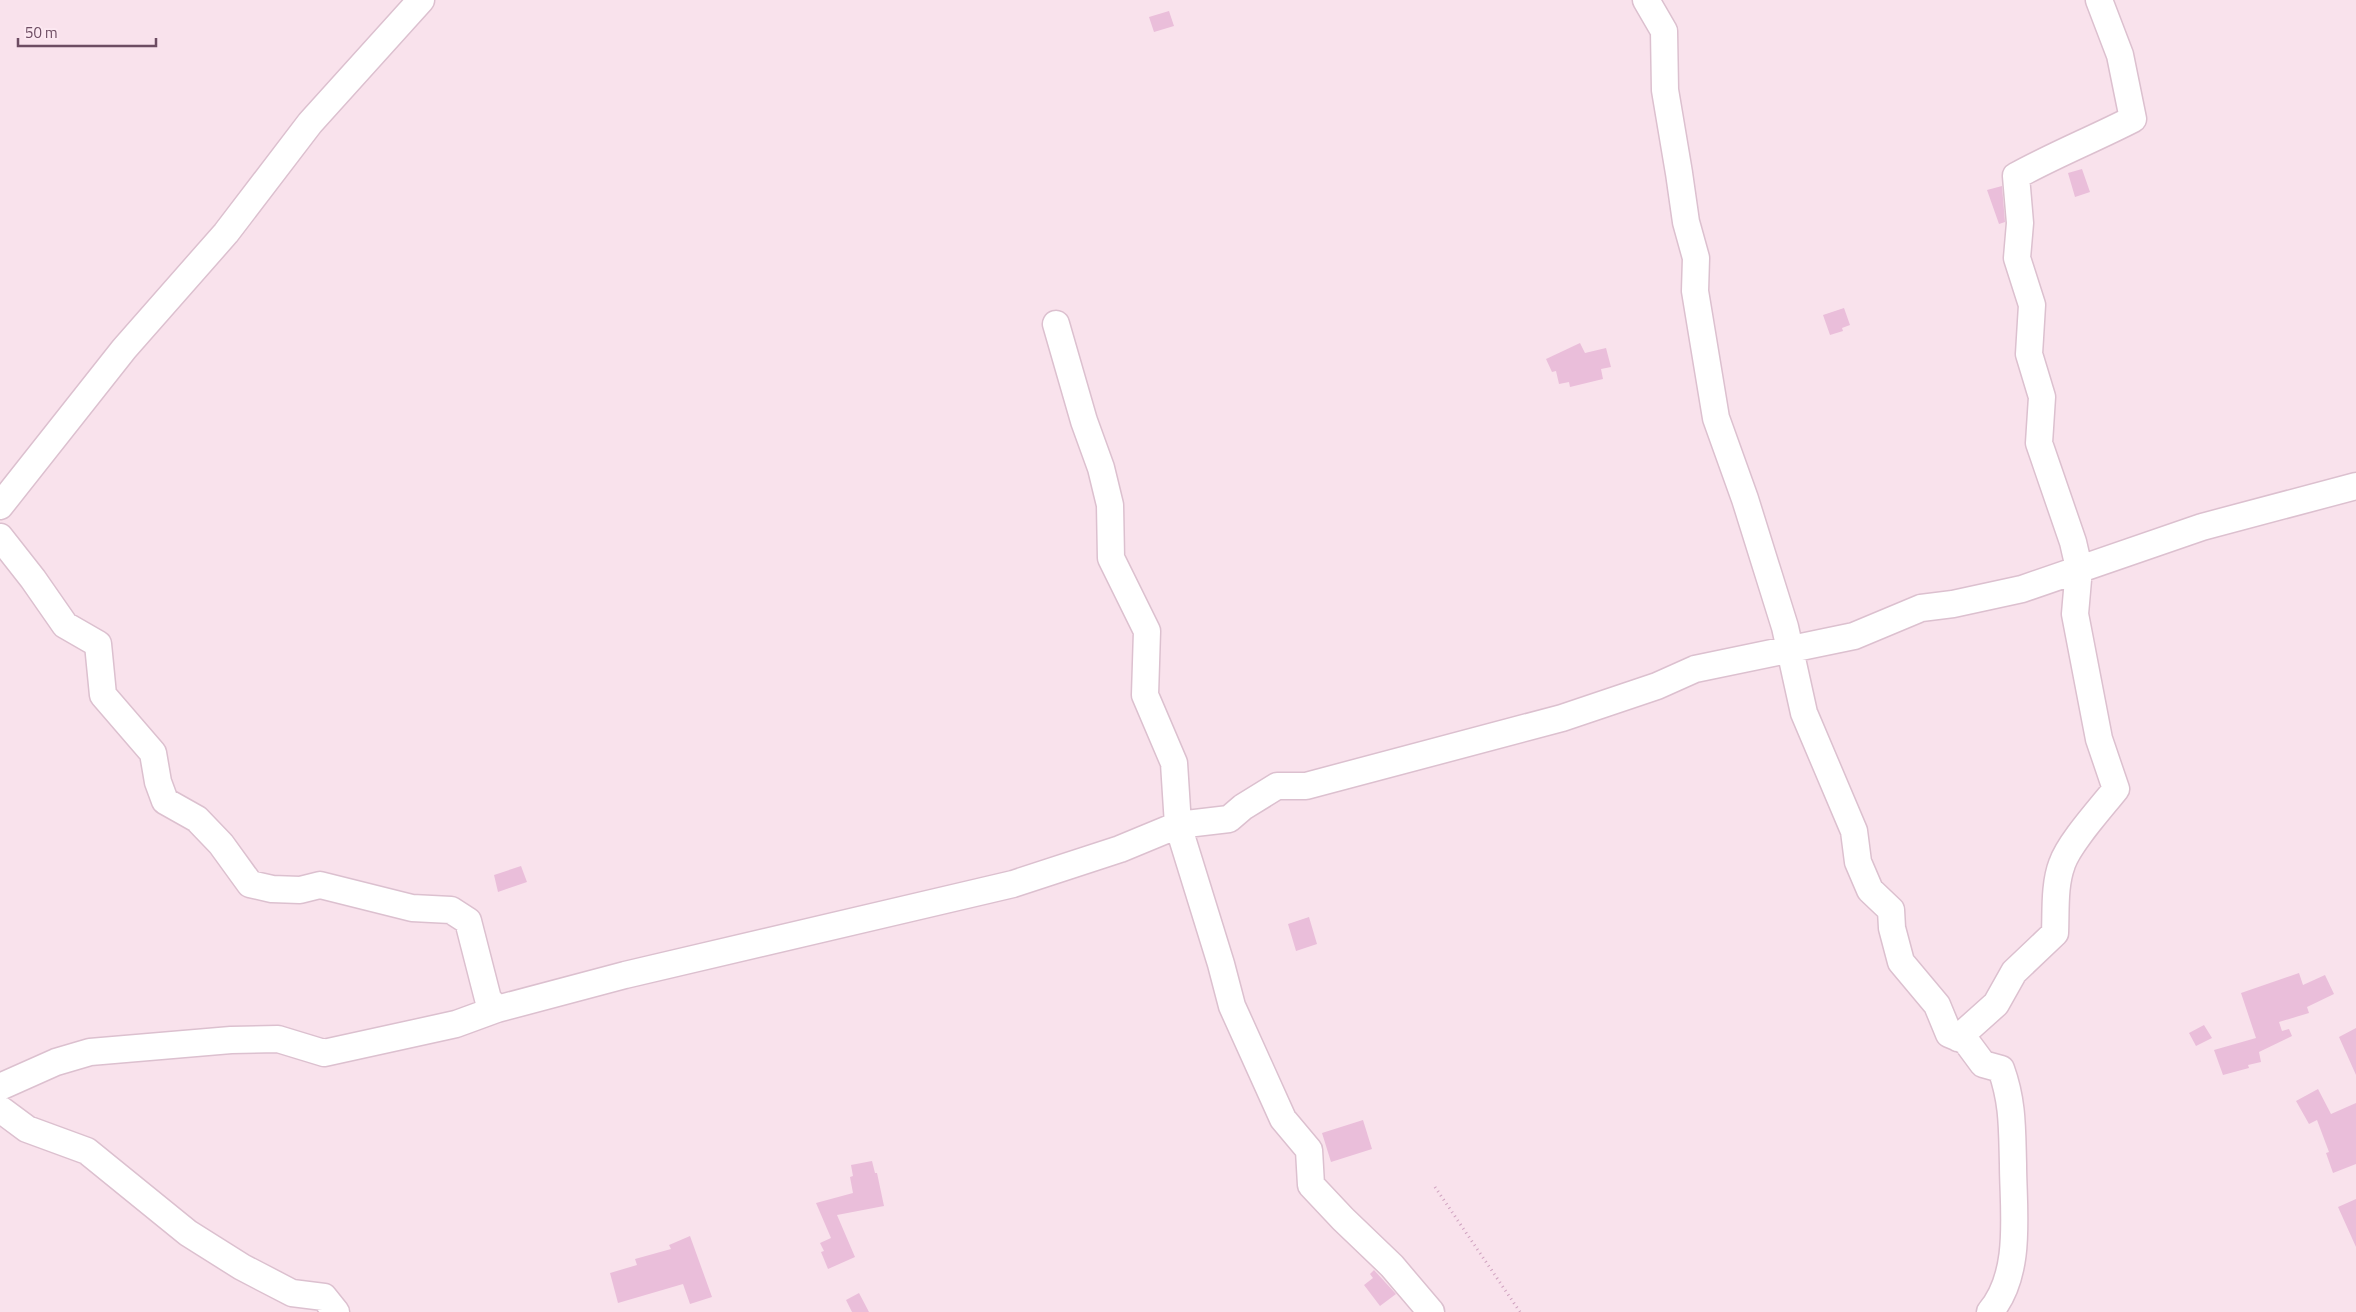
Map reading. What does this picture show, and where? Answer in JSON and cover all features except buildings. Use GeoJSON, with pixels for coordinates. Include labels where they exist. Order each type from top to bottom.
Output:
{"type":"FeatureCollection","features":[{"type":"Feature","properties":{"kind":"street"},"geometry":{"type":"LineString","coordinates":[[0,506],[124,349],[226,233],[310,123],[421,0]]}},
{"type":"Feature","properties":{"kind":"street"},"geometry":{"type":"LineString","coordinates":[[1646,0],[1664,31],[1665,90],[1686,222],[1696,258],[1695,291],[1716,418],[1745,499],[1790,650],[1804,713],[1854,831],[1858,862],[1870,890],[1891,910],[1892,928],[1901,962],[1938,1005],[1949,1034],[1966,1041],[1983,1064],[2001,1069],[2009,1093],[2015,1190],[2012,1264],[1998,1303],[1990,1312]]}},
{"type":"Feature","properties":{"kind":"street"},"geometry":{"type":"LineString","coordinates":[[1958,1038],[1996,1004],[2014,972],[2055,933],[2056,896],[2062,864],[2082,832],[2116,789],[2099,739],[2075,614],[2079,568],[2073,542],[2039,443],[2042,397],[2029,354],[2032,305],[2017,258],[2020,223],[2016,176],[2040,162],[2100,136],[2132,119],[2120,55],[2099,0]]}},
{"type":"Feature","properties":{"kind":"street"},"geometry":{"type":"LineString","coordinates":[[1056,324],[1084,421],[1101,468],[1110,505],[1111,558],[1147,631],[1145,695],[1174,763],[1178,825],[1232,1006],[1283,1119],[1308,1150],[1311,1185],[1343,1220],[1392,1266],[1431,1312]]}},
{"type":"Feature","properties":{"kind":"street"},"geometry":{"type":"LineString","coordinates":[[0,1088],[56,1062],[90,1052],[231,1040],[278,1039],[324,1053],[456,1024],[497,1008],[635,973],[1012,884],[1120,849],[1178,825],[1229,819],[1243,807],[1276,786],[1306,786],[1562,718],[1656,686],[1695,669],[1854,636],[1921,608],[1953,604],[2022,589],[2202,527],[2356,486]]}},
{"type":"Feature","properties":{"kind":"street"},"geometry":{"type":"LineString","coordinates":[[0,537],[33,579],[65,625],[98,644],[103,695],[153,753],[158,782],[165,801],[197,819],[221,844],[250,884],[272,889],[300,890],[320,885],[412,908],[451,910],[468,921],[488,999],[497,1008]]}},
{"type":"Feature","properties":{"kind":"street"},"geometry":{"type":"LineString","coordinates":[[0,1109],[26,1129],[87,1151],[188,1234],[242,1267],[292,1293],[324,1297],[336,1312]]}},
{"type":"Feature","properties":{"kind":"path"},"geometry":{"type":"LineString","coordinates":[[1435,1187],[1520,1312]]}}]}
